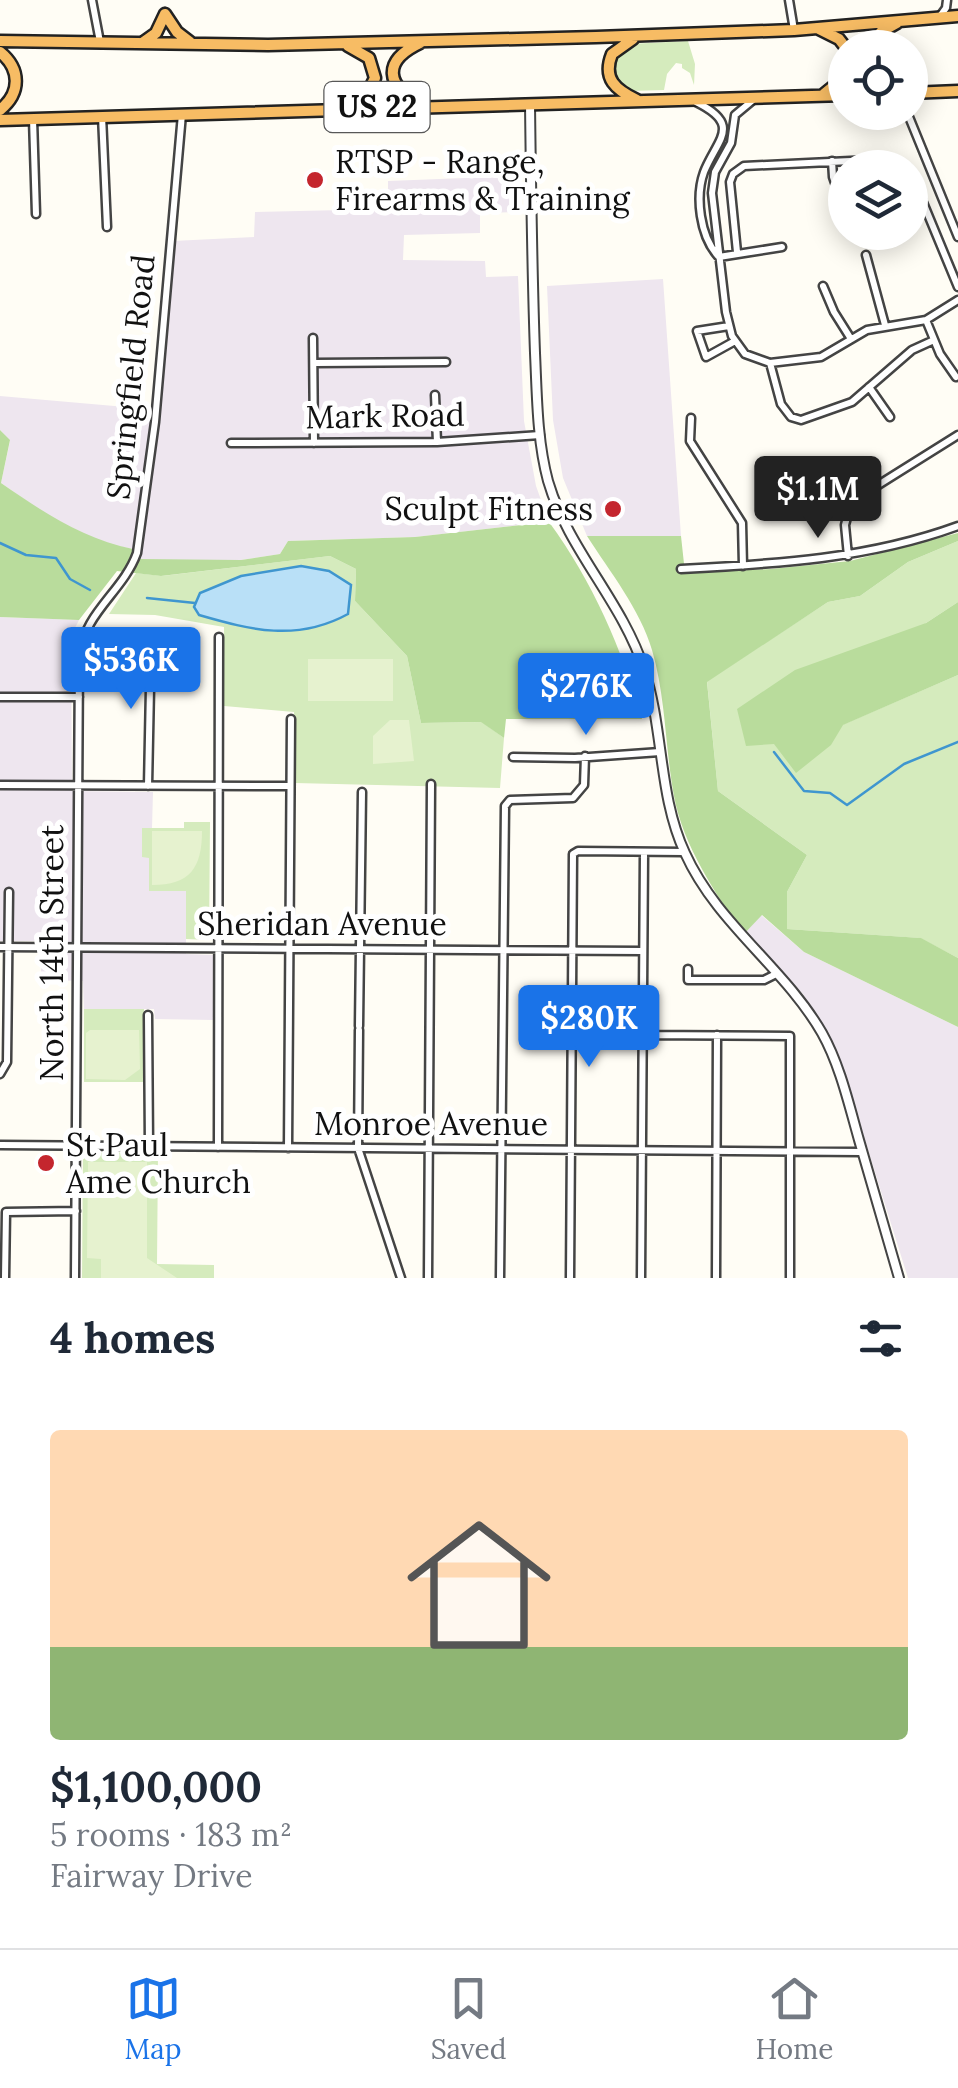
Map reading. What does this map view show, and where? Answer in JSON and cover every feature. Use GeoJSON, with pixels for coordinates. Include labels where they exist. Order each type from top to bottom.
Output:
{"type":"FeatureCollection","features":[{"type":"Feature","properties":{"kind":"highway"},"geometry":{"type":"LineString","coordinates":[[142,43],[156,33],[165,14]]}},
{"type":"Feature","properties":{"kind":"highway"},"geometry":{"type":"LineString","coordinates":[[165,14],[177,32],[196,44]]}},
{"type":"Feature","properties":{"kind":"highway","name":"US 22"},"geometry":{"type":"LineString","coordinates":[[0,41],[340,44],[794,30],[958,16]]}},
{"type":"Feature","properties":{"kind":"highway"},"geometry":{"type":"LineString","coordinates":[[885,30],[902,21]]}},
{"type":"Feature","properties":{"kind":"highway"},"geometry":{"type":"LineString","coordinates":[[817,28],[828,34]]}},
{"type":"Feature","properties":{"kind":"highway"},"geometry":{"type":"LineString","coordinates":[[638,36],[614,51],[608,69],[614,87],[641,102]]}},
{"type":"Feature","properties":{"kind":"highway"},"geometry":{"type":"LineString","coordinates":[[426,41],[401,54],[393,76],[401,92],[426,106]]}},
{"type":"Feature","properties":{"kind":"highway"},"geometry":{"type":"LineString","coordinates":[[340,44],[366,55],[375,73],[368,92],[345,108]]}},
{"type":"Feature","properties":{"kind":"highway"},"geometry":{"type":"LineString","coordinates":[[0,52],[12,65],[16,85],[12,97],[0,110]]}},
{"type":"Feature","properties":{"kind":"highway"},"geometry":{"type":"LineString","coordinates":[[818,97],[828,90]]}},
{"type":"Feature","properties":{"kind":"highway"},"geometry":{"type":"LineString","coordinates":[[928,92],[958,91]]}},
{"type":"Feature","properties":{"kind":"highway","name":"US 22"},"geometry":{"type":"LineString","coordinates":[[0,120],[828,97]]}},
{"type":"Feature","properties":{"kind":"street"},"geometry":{"type":"LineString","coordinates":[[92,0],[100,42]]}},
{"type":"Feature","properties":{"kind":"street"},"geometry":{"type":"LineString","coordinates":[[162,0],[165,14]]}},
{"type":"Feature","properties":{"kind":"street"},"geometry":{"type":"LineString","coordinates":[[789,0],[794,30]]}},
{"type":"Feature","properties":{"kind":"street"},"geometry":{"type":"LineString","coordinates":[[936,18],[945,10],[947,0]]}},
{"type":"Feature","properties":{"kind":"street"},"geometry":{"type":"LineString","coordinates":[[754,99],[736,112],[732,142],[715,172],[712,193],[729,326],[735,341],[753,359],[770,363],[821,357],[867,330],[926,320],[958,300]]}},
{"type":"Feature","properties":{"kind":"street"},"geometry":{"type":"LineString","coordinates":[[693,100],[717,114],[723,126],[721,145],[702,180],[699,204],[708,239],[718,258]]}},
{"type":"Feature","properties":{"kind":"street"},"geometry":{"type":"LineString","coordinates":[[530,104],[532,280],[540,435],[548,481],[567,529],[620,614],[640,655],[652,699],[670,806],[684,852],[716,906],[800,1001],[826,1042],[899,1278]]}},
{"type":"Feature","properties":{"kind":"street","name":"Springfield Road"},"geometry":{"type":"LineString","coordinates":[[86,628],[128,572],[137,552],[155,422],[182,114]]}},
{"type":"Feature","properties":{"kind":"street"},"geometry":{"type":"LineString","coordinates":[[102,116],[107,227]]}},
{"type":"Feature","properties":{"kind":"street"},"geometry":{"type":"LineString","coordinates":[[34,119],[36,214]]}},
{"type":"Feature","properties":{"kind":"street"},"geometry":{"type":"LineString","coordinates":[[914,130],[958,237]]}},
{"type":"Feature","properties":{"kind":"street"},"geometry":{"type":"LineString","coordinates":[[737,252],[729,193],[733,174],[751,165],[828,161]]}},
{"type":"Feature","properties":{"kind":"street"},"geometry":{"type":"LineString","coordinates":[[928,215],[958,287]]}},
{"type":"Feature","properties":{"kind":"street"},"geometry":{"type":"LineString","coordinates":[[718,258],[782,247]]}},
{"type":"Feature","properties":{"kind":"street"},"geometry":{"type":"LineString","coordinates":[[866,255],[885,326]]}},
{"type":"Feature","properties":{"kind":"street"},"geometry":{"type":"LineString","coordinates":[[823,286],[852,339]]}},
{"type":"Feature","properties":{"kind":"street"},"geometry":{"type":"LineString","coordinates":[[926,320],[956,377]]}},
{"type":"Feature","properties":{"kind":"street"},"geometry":{"type":"LineString","coordinates":[[729,326],[698,331],[702,350],[706,357],[735,341]]}},
{"type":"Feature","properties":{"kind":"street"},"geometry":{"type":"LineString","coordinates":[[314,338],[314,443]]}},
{"type":"Feature","properties":{"kind":"street"},"geometry":{"type":"LineString","coordinates":[[770,363],[781,404],[796,420],[843,406],[912,350],[934,340]]}},
{"type":"Feature","properties":{"kind":"street"},"geometry":{"type":"LineString","coordinates":[[315,363],[446,362]]}},
{"type":"Feature","properties":{"kind":"street"},"geometry":{"type":"LineString","coordinates":[[870,387],[890,418]]}},
{"type":"Feature","properties":{"kind":"street"},"geometry":{"type":"LineString","coordinates":[[435,395],[437,442]]}},
{"type":"Feature","properties":{"kind":"street"},"geometry":{"type":"LineString","coordinates":[[691,418],[690,441],[740,517],[743,566]]}},
{"type":"Feature","properties":{"kind":"street","name":"Mark Road"},"geometry":{"type":"LineString","coordinates":[[231,443],[437,442],[540,435]]}},
{"type":"Feature","properties":{"kind":"street"},"geometry":{"type":"LineString","coordinates":[[848,556],[845,525],[851,502],[958,436]]}},
{"type":"Feature","properties":{"kind":"street"},"geometry":{"type":"LineString","coordinates":[[681,569],[848,556],[958,526]]}},
{"type":"Feature","properties":{"kind":"street","name":"North 14th Street"},"geometry":{"type":"LineString","coordinates":[[76,1278],[78,697],[79,657],[86,628]]}},
{"type":"Feature","properties":{"kind":"street"},"geometry":{"type":"LineString","coordinates":[[218,1147],[219,636]]}},
{"type":"Feature","properties":{"kind":"street"},"geometry":{"type":"LineString","coordinates":[[148,786],[150,639]]}},
{"type":"Feature","properties":{"kind":"street"},"geometry":{"type":"LineString","coordinates":[[0,697],[78,697]]}},
{"type":"Feature","properties":{"kind":"street"},"geometry":{"type":"LineString","coordinates":[[288,1148],[291,720]]}},
{"type":"Feature","properties":{"kind":"street"},"geometry":{"type":"LineString","coordinates":[[513,757],[660,752]]}},
{"type":"Feature","properties":{"kind":"street"},"geometry":{"type":"LineString","coordinates":[[500,1278],[501,950],[507,802],[574,798],[584,785],[586,756]]}},
{"type":"Feature","properties":{"kind":"street"},"geometry":{"type":"LineString","coordinates":[[0,784],[290,786]]}},
{"type":"Feature","properties":{"kind":"street"},"geometry":{"type":"LineString","coordinates":[[428,1278],[431,784]]}},
{"type":"Feature","properties":{"kind":"street"},"geometry":{"type":"LineString","coordinates":[[362,792],[358,1148],[401,1278]]}},
{"type":"Feature","properties":{"kind":"street"},"geometry":{"type":"LineString","coordinates":[[570,1278],[576,852],[684,852]]}},
{"type":"Feature","properties":{"kind":"street"},"geometry":{"type":"LineString","coordinates":[[641,1278],[644,852]]}},
{"type":"Feature","properties":{"kind":"street"},"geometry":{"type":"LineString","coordinates":[[2,1073],[9,892]]}},
{"type":"Feature","properties":{"kind":"street","name":"Sheridan Avenue"},"geometry":{"type":"LineString","coordinates":[[4,947],[643,951]]}},
{"type":"Feature","properties":{"kind":"street"},"geometry":{"type":"LineString","coordinates":[[688,969],[688,980],[764,980],[776,974]]}},
{"type":"Feature","properties":{"kind":"street"},"geometry":{"type":"LineString","coordinates":[[148,1015],[149,1146]]}},
{"type":"Feature","properties":{"kind":"street"},"geometry":{"type":"LineString","coordinates":[[643,1034],[790,1036],[790,1278]]}},
{"type":"Feature","properties":{"kind":"street"},"geometry":{"type":"LineString","coordinates":[[716,1278],[717,1035]]}},
{"type":"Feature","properties":{"kind":"street","name":"Monroe Avenue"},"geometry":{"type":"LineString","coordinates":[[0,1145],[862,1152]]}},
{"type":"Feature","properties":{"kind":"street"},"geometry":{"type":"LineString","coordinates":[[5,1278],[6,1212],[76,1212]]}},
{"type":"Feature","properties":{"kind":"shaded area"},"geometry":{"type":"Polygon","coordinates":[[[518,176],[518,212],[480,213],[480,233],[404,235],[403,260],[485,261],[486,277],[518,276],[524,421],[536,486],[549,522],[415,537],[288,541],[280,554],[241,560],[140,560],[133,549],[102,543],[47,515],[1,483],[10,441],[0,430],[0,396],[160,410],[173,241],[254,237],[255,212],[388,209],[388,181],[518,176]]]}},
{"type":"Feature","properties":{"kind":"shaded area"},"geometry":{"type":"Polygon","coordinates":[[[663,279],[681,536],[587,536],[563,478],[553,420],[547,286],[663,279]]]}},
{"type":"Feature","properties":{"kind":"shaded area"},"geometry":{"type":"Polygon","coordinates":[[[0,617],[79,620],[71,636],[72,791],[153,792],[152,828],[143,828],[143,857],[149,857],[149,890],[186,891],[186,954],[214,955],[214,1020],[155,1019],[154,1009],[84,1009],[83,981],[41,980],[41,941],[0,941],[0,617]]]}},
{"type":"Feature","properties":{"kind":"shaded area"},"geometry":{"type":"Polygon","coordinates":[[[761,915],[804,952],[958,1027],[958,1278],[908,1278],[838,1054],[803,994],[743,935],[761,915]]]}},
{"type":"Feature","properties":{"kind":"green space"},"geometry":{"type":"Polygon","coordinates":[[[688,41],[695,64],[694,85],[690,73],[676,63],[667,74],[664,90],[631,91],[613,76],[613,60],[629,44],[688,41]]]}},
{"type":"Feature","properties":{"kind":"green space"},"geometry":{"type":"Polygon","coordinates":[[[0,430],[10,440],[1,483],[64,523],[97,539],[133,549],[141,559],[241,560],[280,554],[288,541],[415,537],[549,522],[604,617],[642,719],[506,719],[504,738],[481,722],[421,723],[407,656],[355,601],[356,569],[330,556],[161,576],[117,571],[79,620],[0,617],[0,430]]]}},
{"type":"Feature","properties":{"kind":"green space"},"geometry":{"type":"Polygon","coordinates":[[[958,533],[958,541],[908,562],[860,596],[828,602],[707,682],[718,791],[807,855],[787,892],[787,929],[921,938],[958,958],[958,1027],[804,952],[762,915],[743,935],[702,868],[678,815],[660,686],[647,635],[624,591],[587,536],[681,536],[685,573],[850,561],[958,533]]]}},
{"type":"Feature","properties":{"kind":"green space"},"geometry":{"type":"Polygon","coordinates":[[[958,541],[958,602],[774,744],[830,745],[842,725],[958,675],[958,958],[920,938],[787,929],[787,892],[807,855],[718,791],[707,681],[828,602],[860,596],[908,562],[958,541]]]}},
{"type":"Feature","properties":{"kind":"green space"},"geometry":{"type":"Polygon","coordinates":[[[330,556],[356,569],[355,601],[407,656],[421,723],[482,722],[504,738],[500,788],[295,783],[294,712],[224,706],[224,627],[155,615],[109,614],[136,573],[162,576],[330,556]]]}},
{"type":"Feature","properties":{"kind":"green space"},"geometry":{"type":"Polygon","coordinates":[[[958,602],[958,675],[843,725],[831,745],[796,773],[774,744],[746,746],[737,709],[795,670],[926,623],[958,602]]]}},
{"type":"Feature","properties":{"kind":"green space"},"geometry":{"type":"Polygon","coordinates":[[[308,659],[393,659],[393,701],[308,701],[308,659]]]}},
{"type":"Feature","properties":{"kind":"green space"},"geometry":{"type":"Polygon","coordinates":[[[390,720],[409,720],[414,761],[373,764],[373,736],[390,720]]]}},
{"type":"Feature","properties":{"kind":"green space"},"geometry":{"type":"Polygon","coordinates":[[[184,822],[210,822],[209,940],[186,939],[186,891],[149,891],[149,858],[142,857],[142,828],[184,828],[184,822]]]}},
{"type":"Feature","properties":{"kind":"green space"},"geometry":{"type":"Polygon","coordinates":[[[152,831],[202,831],[200,855],[185,878],[152,885],[152,831]]]}},
{"type":"Feature","properties":{"kind":"green space"},"geometry":{"type":"Polygon","coordinates":[[[84,1009],[144,1009],[143,1082],[84,1082],[84,1009]]]}},
{"type":"Feature","properties":{"kind":"green space"},"geometry":{"type":"Polygon","coordinates":[[[139,1030],[140,1069],[125,1080],[86,1079],[86,1033],[139,1030]]]}},
{"type":"Feature","properties":{"kind":"green space"},"geometry":{"type":"Polygon","coordinates":[[[158,1152],[157,1264],[214,1265],[214,1278],[82,1278],[83,1153],[158,1152]]]}},
{"type":"Feature","properties":{"kind":"green space"},"geometry":{"type":"Polygon","coordinates":[[[88,1162],[147,1162],[147,1258],[177,1278],[101,1278],[101,1259],[87,1258],[88,1162]]]}},
{"type":"Feature","properties":{"kind":"water"},"geometry":{"type":"Polygon","coordinates":[[[301,566],[329,571],[351,585],[348,614],[311,628],[274,631],[199,615],[194,607],[200,593],[241,576],[301,566]]]}},
{"type":"Feature","properties":{"kind":"waterway"},"geometry":{"type":"LineString","coordinates":[[0,543],[26,555],[56,558],[70,579],[90,590]]}},
{"type":"Feature","properties":{"kind":"waterway"},"geometry":{"type":"LineString","coordinates":[[147,598],[195,603]]}},
{"type":"Feature","properties":{"kind":"waterway"},"geometry":{"type":"LineString","coordinates":[[774,752],[804,791],[830,793],[847,805],[904,764],[958,742]]}},
{"type":"Feature","properties":{"kind":"place","name":"RTSP - Range, Firearms & Training"},"geometry":{"type":"Point","coordinates":[315,180]}},
{"type":"Feature","properties":{"kind":"place","name":"Sculpt Fitness"},"geometry":{"type":"Point","coordinates":[613,509]}},
{"type":"Feature","properties":{"kind":"place","name":"St Paul Ame Church"},"geometry":{"type":"Point","coordinates":[46,1163]}}]}
